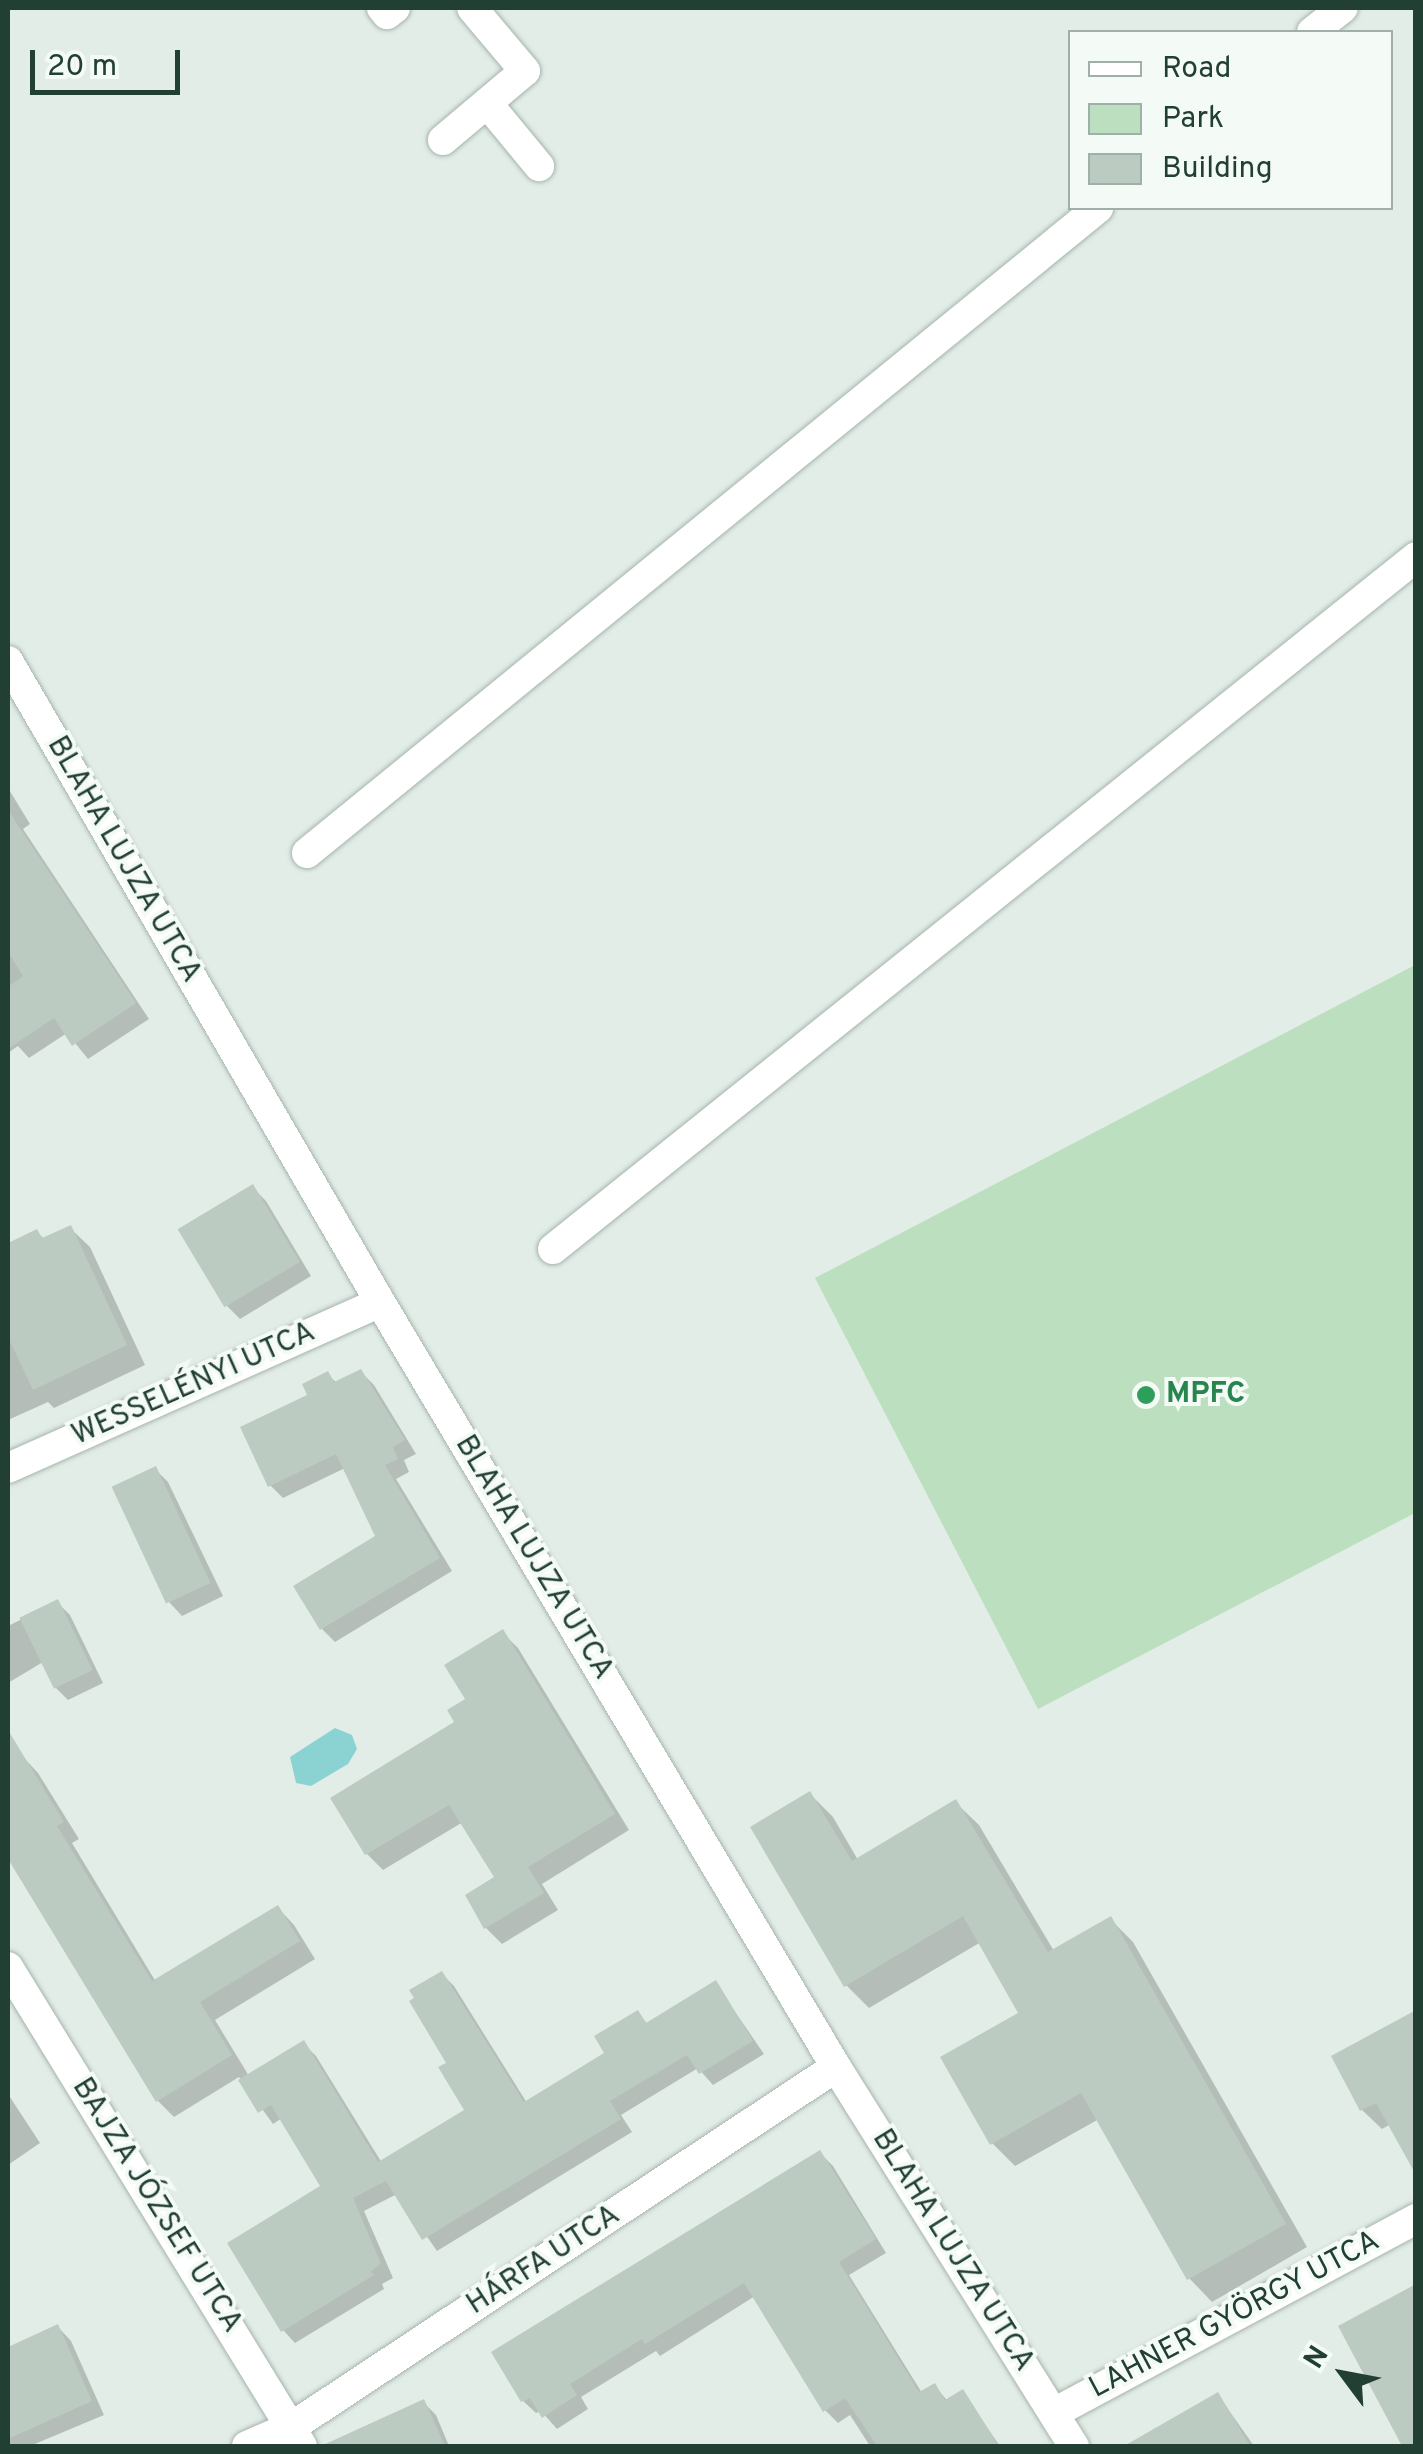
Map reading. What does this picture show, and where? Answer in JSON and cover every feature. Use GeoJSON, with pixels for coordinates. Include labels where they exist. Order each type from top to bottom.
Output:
{"type":"FeatureCollection","features":[{"type":"Feature","properties":{"kind":"street"},"geometry":{"type":"LineString","coordinates":[[382,8],[387,14],[395,8]]}},
{"type":"Feature","properties":{"kind":"street"},"geometry":{"type":"LineString","coordinates":[[443,140],[525,70],[472,8]]}},
{"type":"Feature","properties":{"kind":"street"},"geometry":{"type":"LineString","coordinates":[[1314,30],[1342,8]]}},
{"type":"Feature","properties":{"kind":"street"},"geometry":{"type":"LineString","coordinates":[[487,104],[539,166]]}},
{"type":"Feature","properties":{"kind":"street"},"geometry":{"type":"LineString","coordinates":[[308,854],[1096,210]]}},
{"type":"Feature","properties":{"kind":"street"},"geometry":{"type":"LineString","coordinates":[[553,1248],[1416,558]]}},
{"type":"Feature","properties":{"kind":"street","name":"BLAHA LUJZA UTCA"},"geometry":{"type":"LineString","coordinates":[[8,661],[380,1302],[836,2068],[1074,2446]]}},
{"type":"Feature","properties":{"kind":"street","name":"WESSELÉNYI UTCA"},"geometry":{"type":"LineString","coordinates":[[8,1468],[380,1302]]}},
{"type":"Feature","properties":{"kind":"street","name":"BAJZA JÓZSEF UTCA"},"geometry":{"type":"LineString","coordinates":[[8,1967],[297,2436]]}},
{"type":"Feature","properties":{"kind":"street","name":"HÁRFA UTCA"},"geometry":{"type":"LineString","coordinates":[[247,2446],[297,2436],[836,2068]]}},
{"type":"Feature","properties":{"kind":"street","name":"LAHNER GYÖRGY UTCA"},"geometry":{"type":"LineString","coordinates":[[1054,2413],[1416,2220]]}},
{"type":"Feature","properties":{"kind":"green space","name":"MPFC"},"geometry":{"type":"Polygon","coordinates":[[[1415,965],[1415,1513],[1038,1709],[815,1278],[1415,965]]]}},
{"type":"Feature","properties":{"kind":"water"},"geometry":{"type":"Polygon","coordinates":[[[335,1728],[352,1735],[357,1749],[348,1764],[311,1786],[296,1783],[290,1757],[335,1728]]]}},
{"type":"Feature","properties":{"kind":"building"},"geometry":{"type":"Polygon","coordinates":[[[8,810],[136,1003],[72,1046],[54,1018],[8,1049],[8,987],[23,976],[8,952],[8,810]]]}},
{"type":"Feature","properties":{"kind":"building"},"geometry":{"type":"Polygon","coordinates":[[[253,1184],[300,1262],[224,1307],[178,1229],[253,1184]]]}},
{"type":"Feature","properties":{"kind":"building"},"geometry":{"type":"Polygon","coordinates":[[[71,1225],[127,1345],[33,1390],[8,1337],[8,1243],[37,1229],[42,1238],[71,1225]]]}},
{"type":"Feature","properties":{"kind":"building"},"geometry":{"type":"Polygon","coordinates":[[[361,1369],[405,1440],[393,1447],[398,1459],[385,1465],[440,1558],[320,1630],[293,1586],[375,1536],[336,1454],[268,1487],[240,1427],[307,1395],[302,1384],[328,1371],[334,1382],[361,1369]]]}},
{"type":"Feature","properties":{"kind":"building"},"geometry":{"type":"Polygon","coordinates":[[[156,1466],[211,1583],[166,1604],[112,1487],[156,1466]]]}},
{"type":"Feature","properties":{"kind":"building"},"geometry":{"type":"Polygon","coordinates":[[[58,1599],[93,1670],[54,1689],[19,1618],[58,1599]]]}},
{"type":"Feature","properties":{"kind":"building"},"geometry":{"type":"Polygon","coordinates":[[[503,1629],[615,1814],[528,1867],[544,1893],[484,1929],[465,1895],[494,1877],[449,1805],[365,1855],[330,1798],[454,1722],[447,1710],[465,1699],[444,1665],[503,1629]]]}},
{"type":"Feature","properties":{"kind":"building"},"geometry":{"type":"Polygon","coordinates":[[[8,1730],[64,1822],[57,1826],[152,1981],[278,1905],[300,1941],[200,2002],[232,2055],[156,2102],[8,1859],[8,1730]]]}},
{"type":"Feature","properties":{"kind":"building"},"geometry":{"type":"Polygon","coordinates":[[[810,1791],[852,1861],[956,1799],[1048,1952],[1111,1916],[1286,2224],[1187,2280],[1081,2093],[990,2145],[940,2057],[1018,2013],[963,1916],[844,1987],[750,1827],[810,1791]]]}},
{"type":"Feature","properties":{"kind":"building"},"geometry":{"type":"Polygon","coordinates":[[[442,1971],[524,2102],[604,2053],[594,2036],[638,2010],[646,2023],[716,1980],[753,2041],[699,2074],[687,2055],[610,2101],[621,2119],[422,2240],[386,2181],[353,2198],[381,2264],[371,2271],[374,2275],[281,2332],[227,2243],[320,2186],[271,2105],[258,2113],[238,2080],[304,2040],[378,2162],[464,2110],[438,2067],[446,2063],[409,2001],[414,1998],[409,1990],[442,1971]]]}},
{"type":"Feature","properties":{"kind":"building"},"geometry":{"type":"Polygon","coordinates":[[[1416,2010],[1416,2175],[1376,2103],[1360,2111],[1331,2056],[1416,2010]]]}},
{"type":"Feature","properties":{"kind":"building"},"geometry":{"type":"Polygon","coordinates":[[[820,2150],[876,2239],[839,2262],[919,2392],[935,2383],[945,2400],[963,2389],[999,2446],[877,2446],[845,2398],[823,2412],[744,2283],[645,2344],[642,2339],[570,2384],[577,2395],[542,2418],[530,2398],[521,2402],[491,2352],[820,2150]]]}},
{"type":"Feature","properties":{"kind":"building"},"geometry":{"type":"Polygon","coordinates":[[[1416,2284],[1416,2446],[1402,2446],[1338,2326],[1416,2284]]]}},
{"type":"Feature","properties":{"kind":"building"},"geometry":{"type":"Polygon","coordinates":[[[58,2324],[92,2401],[8,2439],[8,2347],[58,2324]]]}},
{"type":"Feature","properties":{"kind":"building"},"geometry":{"type":"Polygon","coordinates":[[[1218,2392],[1250,2446],[1124,2446],[1218,2392]]]}},
{"type":"Feature","properties":{"kind":"building"},"geometry":{"type":"Polygon","coordinates":[[[424,2399],[445,2446],[321,2446],[424,2399]]]}},
{"type":"Feature","properties":{"kind":"place","name":"MPFC"},"geometry":{"type":"Point","coordinates":[1146,1395]}}]}
